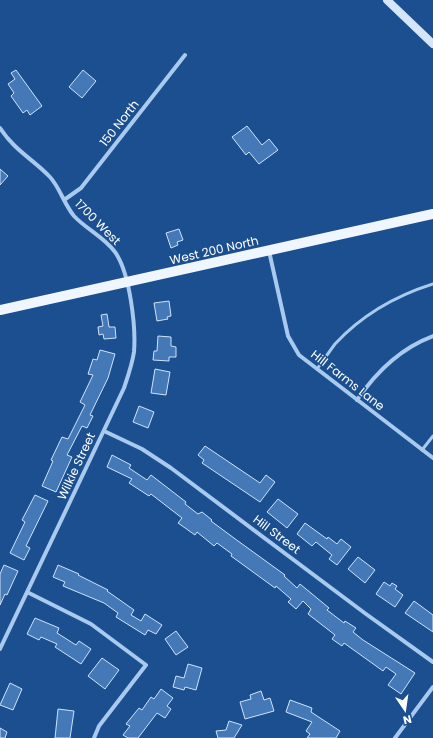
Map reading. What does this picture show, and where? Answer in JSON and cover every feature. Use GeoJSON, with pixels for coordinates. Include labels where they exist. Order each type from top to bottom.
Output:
{"type":"FeatureCollection","features":[{"type":"Feature","properties":{"kind":"main road","name":"West 200 North"},"geometry":{"type":"LineString","coordinates":[[0,310],[433,214]]}},
{"type":"Feature","properties":{"kind":"street"},"geometry":{"type":"LineString","coordinates":[[387,0],[433,44]]}},
{"type":"Feature","properties":{"kind":"street","name":"150 North"},"geometry":{"type":"LineString","coordinates":[[64,200],[80,188],[185,55]]}},
{"type":"Feature","properties":{"kind":"street","name":"1700 West"},"geometry":{"type":"LineString","coordinates":[[0,128],[20,153],[50,177],[75,216],[103,239],[115,253],[126,282]]}},
{"type":"Feature","properties":{"kind":"street","name":"Hill Farms Lane"},"geometry":{"type":"LineString","coordinates":[[269,251],[288,336],[299,355],[433,458]]}},
{"type":"Feature","properties":{"kind":"street","name":"Wilkie Street"},"geometry":{"type":"LineString","coordinates":[[0,649],[124,388],[134,354],[133,317],[126,282]]}},
{"type":"Feature","properties":{"kind":"street"},"geometry":{"type":"LineString","coordinates":[[357,400],[377,374],[391,361],[406,350],[433,336]]}},
{"type":"Feature","properties":{"kind":"street","name":"Hill Street"},"geometry":{"type":"LineString","coordinates":[[104,431],[142,449],[171,468],[366,614],[433,662]]}},
{"type":"Feature","properties":{"kind":"street"},"geometry":{"type":"LineString","coordinates":[[27,592],[91,624],[146,665],[99,726],[94,738]]}},
{"type":"Feature","properties":{"kind":"street"},"geometry":{"type":"LineString","coordinates":[[395,738],[433,687]]}},
{"type":"Feature","properties":{"kind":"lane"},"geometry":{"type":"LineString","coordinates":[[317,369],[338,341],[380,306],[415,290],[433,284]]}},
{"type":"Feature","properties":{"kind":"lane"},"geometry":{"type":"LineString","coordinates":[[422,450],[433,436]]}},
{"type":"Feature","properties":{"kind":"building"},"geometry":{"type":"Polygon","coordinates":[[[16,70],[42,106],[30,115],[27,110],[23,113],[11,96],[14,93],[8,84],[15,79],[11,73],[16,70]]]}},
{"type":"Feature","properties":{"kind":"building"},"geometry":{"type":"Polygon","coordinates":[[[83,70],[96,81],[82,98],[69,87],[83,70]]]}},
{"type":"Feature","properties":{"kind":"building"},"geometry":{"type":"Polygon","coordinates":[[[247,126],[262,145],[269,139],[278,150],[259,164],[249,152],[246,155],[232,137],[247,126]]]}},
{"type":"Feature","properties":{"kind":"building"},"geometry":{"type":"Polygon","coordinates":[[[0,169],[8,176],[0,185],[0,169]]]}},
{"type":"Feature","properties":{"kind":"building"},"geometry":{"type":"Polygon","coordinates":[[[179,229],[183,240],[177,242],[178,245],[171,248],[166,233],[179,229]]]}},
{"type":"Feature","properties":{"kind":"building"},"geometry":{"type":"Polygon","coordinates":[[[169,301],[171,316],[167,317],[168,319],[157,321],[154,303],[169,301]]]}},
{"type":"Feature","properties":{"kind":"building"},"geometry":{"type":"Polygon","coordinates":[[[107,314],[109,327],[115,327],[116,338],[104,339],[103,334],[99,335],[98,327],[103,326],[101,315],[107,314]]]}},
{"type":"Feature","properties":{"kind":"building"},"geometry":{"type":"Polygon","coordinates":[[[158,336],[171,337],[171,346],[176,347],[176,357],[169,357],[169,361],[153,360],[154,351],[157,351],[158,336]]]}},
{"type":"Feature","properties":{"kind":"building"},"geometry":{"type":"Polygon","coordinates":[[[100,350],[115,354],[108,378],[90,415],[93,416],[87,428],[82,426],[67,455],[72,457],[56,492],[42,486],[53,461],[51,460],[62,437],[68,439],[85,405],[80,402],[93,375],[88,374],[93,359],[97,360],[100,350]]]}},
{"type":"Feature","properties":{"kind":"building"},"geometry":{"type":"Polygon","coordinates":[[[155,369],[170,372],[166,395],[151,393],[155,369]]]}},
{"type":"Feature","properties":{"kind":"building"},"geometry":{"type":"Polygon","coordinates":[[[139,406],[154,412],[148,428],[133,422],[139,406]]]}},
{"type":"Feature","properties":{"kind":"building"},"geometry":{"type":"Polygon","coordinates":[[[205,446],[260,483],[266,475],[275,482],[260,502],[202,463],[204,460],[198,455],[205,446]]]}},
{"type":"Feature","properties":{"kind":"building"},"geometry":{"type":"Polygon","coordinates":[[[112,455],[131,465],[129,468],[147,480],[151,475],[186,502],[185,504],[198,514],[202,512],[212,520],[211,521],[285,575],[284,576],[297,588],[300,584],[329,608],[327,610],[344,623],[345,621],[356,628],[353,632],[363,640],[415,673],[401,694],[388,685],[396,674],[386,667],[383,671],[344,643],[342,646],[332,639],[335,635],[308,614],[311,609],[303,601],[296,609],[288,602],[291,599],[276,586],[275,588],[231,556],[232,554],[217,543],[214,546],[197,532],[195,535],[178,523],[182,518],[151,494],[149,496],[129,483],[132,479],[107,467],[112,455]]]}},
{"type":"Feature","properties":{"kind":"building"},"geometry":{"type":"Polygon","coordinates":[[[35,495],[48,501],[26,546],[30,548],[24,560],[10,553],[25,522],[22,520],[35,495]]]}},
{"type":"Feature","properties":{"kind":"building"},"geometry":{"type":"Polygon","coordinates":[[[278,499],[298,514],[287,528],[267,512],[278,499]]]}},
{"type":"Feature","properties":{"kind":"building"},"geometry":{"type":"Polygon","coordinates":[[[305,523],[327,539],[328,537],[337,544],[341,539],[351,547],[337,565],[329,559],[332,555],[316,542],[312,546],[297,534],[305,523]]]}},
{"type":"Feature","properties":{"kind":"building"},"geometry":{"type":"Polygon","coordinates":[[[358,557],[375,570],[365,583],[348,569],[358,557]]]}},
{"type":"Feature","properties":{"kind":"building"},"geometry":{"type":"Polygon","coordinates":[[[4,565],[18,571],[7,595],[5,594],[0,605],[0,574],[4,565]]]}},
{"type":"Feature","properties":{"kind":"building"},"geometry":{"type":"Polygon","coordinates":[[[58,565],[79,574],[78,575],[108,590],[107,591],[134,610],[131,615],[141,621],[145,614],[162,625],[156,634],[148,630],[145,635],[116,617],[118,613],[104,603],[63,586],[65,582],[53,577],[58,565]]]}},
{"type":"Feature","properties":{"kind":"building"},"geometry":{"type":"Polygon","coordinates":[[[384,582],[390,586],[392,583],[397,586],[395,589],[403,595],[395,607],[376,594],[384,582]]]}},
{"type":"Feature","properties":{"kind":"building"},"geometry":{"type":"Polygon","coordinates":[[[414,601],[433,615],[433,632],[405,613],[414,601]]]}},
{"type":"Feature","properties":{"kind":"building"},"geometry":{"type":"Polygon","coordinates":[[[35,618],[59,628],[57,633],[76,645],[79,641],[91,649],[81,664],[55,647],[57,644],[41,637],[39,640],[27,634],[35,618]]]}},
{"type":"Feature","properties":{"kind":"building"},"geometry":{"type":"Polygon","coordinates":[[[176,631],[188,647],[176,655],[165,639],[176,631]]]}},
{"type":"Feature","properties":{"kind":"building"},"geometry":{"type":"Polygon","coordinates":[[[102,658],[119,670],[105,689],[88,676],[102,658]]]}},
{"type":"Feature","properties":{"kind":"building"},"geometry":{"type":"Polygon","coordinates":[[[188,664],[202,668],[196,690],[185,687],[184,690],[173,687],[176,676],[184,678],[188,664]]]}},
{"type":"Feature","properties":{"kind":"building"},"geometry":{"type":"Polygon","coordinates":[[[10,683],[22,689],[13,710],[0,705],[10,683]]]}},
{"type":"Feature","properties":{"kind":"building"},"geometry":{"type":"Polygon","coordinates":[[[161,689],[173,698],[167,706],[171,709],[165,718],[157,713],[138,738],[128,738],[123,735],[130,726],[126,724],[139,708],[142,710],[151,697],[154,699],[161,689]]]}},
{"type":"Feature","properties":{"kind":"building"},"geometry":{"type":"Polygon","coordinates":[[[261,691],[264,700],[270,698],[274,711],[245,719],[240,702],[251,699],[250,695],[261,691]]]}},
{"type":"Feature","properties":{"kind":"building"},"geometry":{"type":"Polygon","coordinates":[[[290,700],[312,708],[311,712],[340,731],[336,738],[307,738],[310,734],[306,731],[312,722],[286,712],[290,700]]]}},
{"type":"Feature","properties":{"kind":"building"},"geometry":{"type":"Polygon","coordinates":[[[58,709],[74,711],[70,738],[55,738],[58,709]]]}},
{"type":"Feature","properties":{"kind":"building"},"geometry":{"type":"Polygon","coordinates":[[[229,721],[242,725],[234,738],[218,738],[216,731],[226,730],[229,721]]]}},
{"type":"Feature","properties":{"kind":"building"},"geometry":{"type":"Polygon","coordinates":[[[0,728],[7,732],[5,738],[0,738],[0,728]]]}}]}
